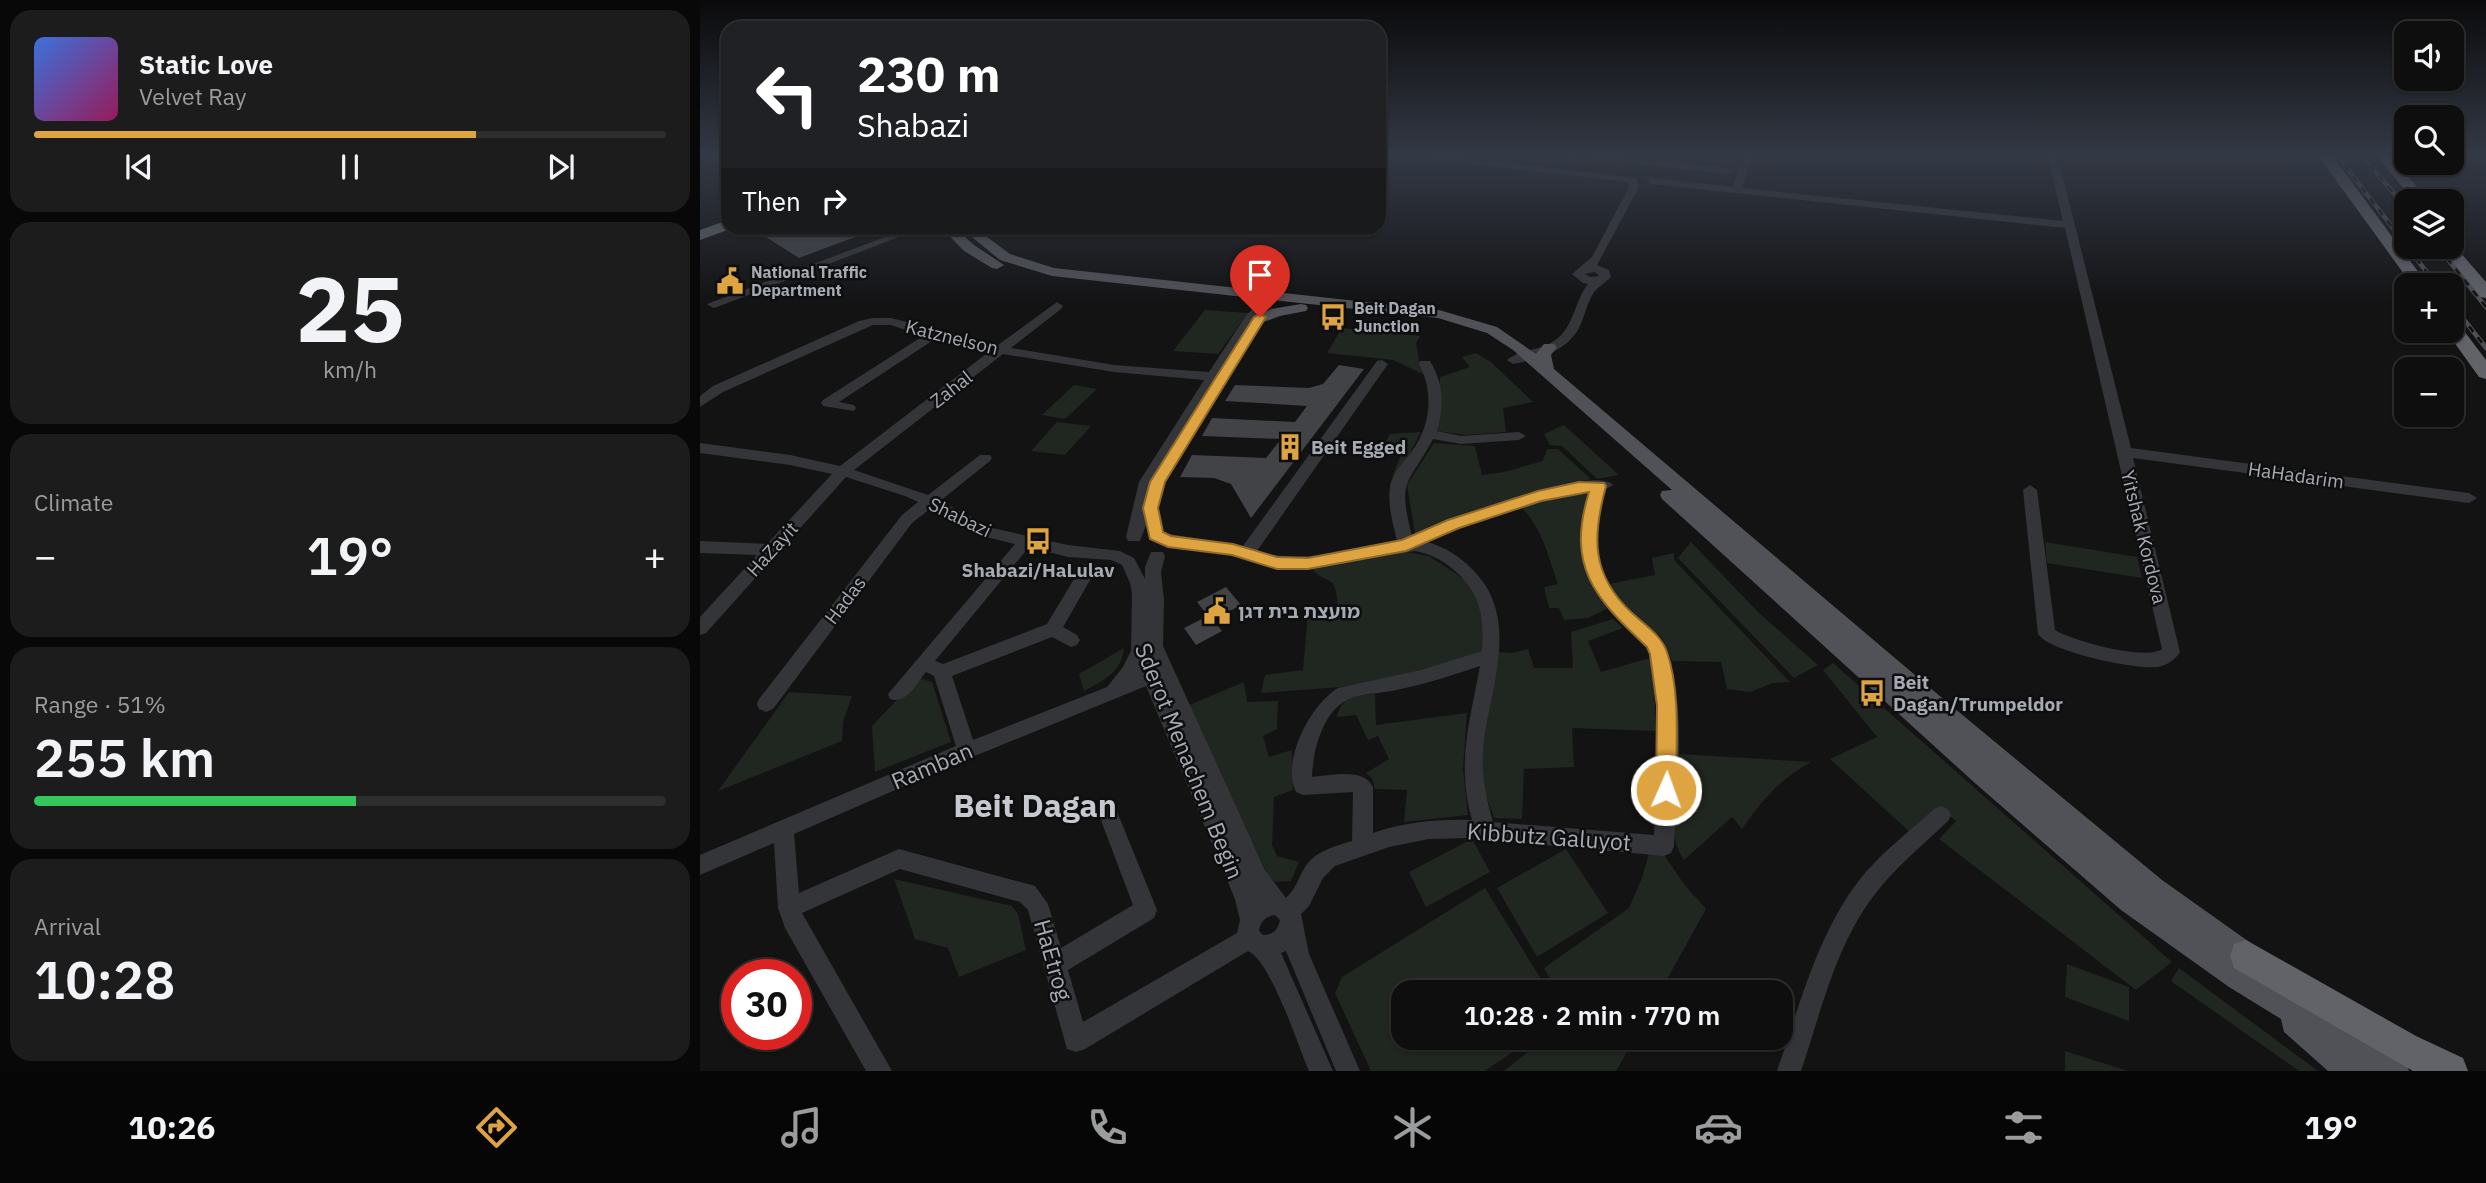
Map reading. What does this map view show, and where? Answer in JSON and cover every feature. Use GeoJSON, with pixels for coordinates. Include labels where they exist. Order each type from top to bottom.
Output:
{"type":"FeatureCollection","features":[{"type":"Feature","properties":{"kind":"highway"},"geometry":{"type":"LineString","coordinates":[[2361,204],[2411,273]]}},
{"type":"Feature","properties":{"kind":"highway"},"geometry":{"type":"LineString","coordinates":[[700,224],[721,217]]}},
{"type":"Feature","properties":{"kind":"highway"},"geometry":{"type":"LineString","coordinates":[[700,235],[721,228]]}},
{"type":"Feature","properties":{"kind":"highway"},"geometry":{"type":"LineString","coordinates":[[2464,249],[2486,275]]}},
{"type":"Feature","properties":{"kind":"highway"},"geometry":{"type":"LineString","coordinates":[[2458,259],[2486,293]]}},
{"type":"Feature","properties":{"kind":"highway"},"geometry":{"type":"LineString","coordinates":[[2464,343],[2484,371]]}},
{"type":"Feature","properties":{"kind":"highway"},"geometry":{"type":"LineString","coordinates":[[2243,967],[2449,1071]]}},
{"type":"Feature","properties":{"kind":"main road"},"geometry":{"type":"LineString","coordinates":[[956,235],[980,256],[1025,275],[1090,287],[1258,307],[1440,314],[1477,324],[1530,353],[1940,710],[2154,889],[2243,967],[2351,1071]]}},
{"type":"Feature","properties":{"kind":"main road"},"geometry":{"type":"LineString","coordinates":[[976,235],[1005,257],[1052,272],[1258,307],[1301,308],[1448,326],[1530,353],[1670,495],[1985,777],[2130,901],[2243,967],[2436,1071]]}},
{"type":"Feature","properties":{"kind":"main road"},"geometry":{"type":"LineString","coordinates":[[2243,967],[2394,1071]]}},
{"type":"Feature","properties":{"kind":"street"},"geometry":{"type":"LineString","coordinates":[[1530,353],[1552,338],[1563,325],[1581,286],[1583,274],[1597,258],[1625,204]]}},
{"type":"Feature","properties":{"kind":"street"},"geometry":{"type":"LineString","coordinates":[[1530,353],[1569,334],[1588,290],[1602,276],[1605,259],[1633,204]]}},
{"type":"Feature","properties":{"kind":"street"},"geometry":{"type":"LineString","coordinates":[[1880,204],[2069,225]]}},
{"type":"Feature","properties":{"kind":"street","name":"Yitshak Kordova"},"geometry":{"type":"LineString","coordinates":[[2030,491],[2047,634],[2070,646],[2160,660],[2171,652],[2064,204]]}},
{"type":"Feature","properties":{"kind":"street"},"geometry":{"type":"LineString","coordinates":[[713,304],[898,235]]}},
{"type":"Feature","properties":{"kind":"street"},"geometry":{"type":"LineString","coordinates":[[1583,274],[1596,268],[1602,276]]}},
{"type":"Feature","properties":{"kind":"street","name":"Zahal"},"geometry":{"type":"LineString","coordinates":[[844,471],[1057,306]]}},
{"type":"Feature","properties":{"kind":"street","name":"Sderot Menachem Begin"},"geometry":{"type":"LineString","coordinates":[[1258,307],[1157,482],[1150,508],[1158,546],[1152,569],[1156,597],[1153,637],[1158,674],[1246,899],[1255,935],[1277,966],[1321,1071]]}},
{"type":"Feature","properties":{"kind":"street","name":"Katznelson"},"geometry":{"type":"LineString","coordinates":[[700,402],[725,386],[873,320],[888,320],[932,335],[1002,350],[1095,364],[1217,377]]}},
{"type":"Feature","properties":{"kind":"street"},"geometry":{"type":"LineString","coordinates":[[849,408],[828,403],[932,335]]}},
{"type":"Feature","properties":{"kind":"street"},"geometry":{"type":"LineString","coordinates":[[1247,553],[1382,364]]}},
{"type":"Feature","properties":{"kind":"street"},"geometry":{"type":"LineString","coordinates":[[1406,545],[1397,496],[1398,483],[1429,434],[1436,391],[1432,375],[1425,364]]}},
{"type":"Feature","properties":{"kind":"street","name":"Sderot Menachem Begin"},"geometry":{"type":"LineString","coordinates":[[1217,377],[1146,482],[1140,500],[1139,525],[1120,552],[1138,580],[1142,600],[1138,631],[1140,651],[1158,674],[1257,877],[1286,912],[1298,956],[1348,1071]]}},
{"type":"Feature","properties":{"kind":"street"},"geometry":{"type":"LineString","coordinates":[[1429,434],[1461,440],[1519,436]]}},
{"type":"Feature","properties":{"kind":"street"},"geometry":{"type":"LineString","coordinates":[[700,447],[844,471]]}},
{"type":"Feature","properties":{"kind":"street","name":"HaHadarim"},"geometry":{"type":"LineString","coordinates":[[2123,452],[2469,498]]}},
{"type":"Feature","properties":{"kind":"street","name":"Hadas"},"geometry":{"type":"LineString","coordinates":[[766,704],[907,519],[985,458]]}},
{"type":"Feature","properties":{"kind":"street","name":"Shabazi"},"geometry":{"type":"LineString","coordinates":[[844,471],[928,501],[988,532],[1025,542],[1106,554],[1126,561]]}},
{"type":"Feature","properties":{"kind":"street","name":"HaZayit"},"geometry":{"type":"LineString","coordinates":[[700,628],[844,471]]}},
{"type":"Feature","properties":{"kind":"street","name":"Kibbutz Galuyot"},"geometry":{"type":"LineString","coordinates":[[1286,912],[1301,899],[1315,871],[1328,859],[1389,837],[1429,830],[1486,830],[1664,846],[1666,706],[1659,654],[1654,643],[1614,606],[1592,566],[1587,548],[1588,529],[1602,486],[1579,487],[1538,496],[1454,524],[1406,545]]}},
{"type":"Feature","properties":{"kind":"street","name":"Shabazi"},"geometry":{"type":"LineString","coordinates":[[1079,552],[1115,545],[1132,538],[1158,546]]}},
{"type":"Feature","properties":{"kind":"street"},"geometry":{"type":"LineString","coordinates":[[897,694],[1025,542]]}},
{"type":"Feature","properties":{"kind":"street"},"geometry":{"type":"LineString","coordinates":[[1126,561],[1143,562],[1158,546],[1201,547],[1247,553],[1293,565],[1406,545],[1442,552],[1468,572],[1488,600],[1491,619],[1490,655],[1473,754],[1478,810],[1486,830]]}},
{"type":"Feature","properties":{"kind":"street"},"geometry":{"type":"LineString","coordinates":[[700,547],[771,550]]}},
{"type":"Feature","properties":{"kind":"street"},"geometry":{"type":"LineString","coordinates":[[942,672],[1053,629],[1089,568]]}},
{"type":"Feature","properties":{"kind":"street"},"geometry":{"type":"LineString","coordinates":[[1053,629],[1071,640]]}},
{"type":"Feature","properties":{"kind":"street"},"geometry":{"type":"LineString","coordinates":[[1110,694],[1130,672],[1140,651]]}},
{"type":"Feature","properties":{"kind":"street"},"geometry":{"type":"LineString","coordinates":[[1362,846],[1363,787],[1357,783],[1303,786],[1301,764],[1306,744],[1328,707],[1344,693],[1420,677],[1490,655]]}},
{"type":"Feature","properties":{"kind":"street"},"geometry":{"type":"LineString","coordinates":[[921,665],[934,667],[942,672],[967,751]]}},
{"type":"Feature","properties":{"kind":"street","name":"Ramban"},"geometry":{"type":"LineString","coordinates":[[700,864],[1158,674]]}},
{"type":"Feature","properties":{"kind":"street"},"geometry":{"type":"LineString","coordinates":[[1055,965],[1146,910],[1109,815]]}},
{"type":"Feature","properties":{"kind":"street"},"geometry":{"type":"LineString","coordinates":[[1789,1071],[1834,946],[1850,912],[1881,870],[1941,815]]}},
{"type":"Feature","properties":{"kind":"street"},"geometry":{"type":"LineString","coordinates":[[783,829],[789,908],[796,928],[880,1071]]}},
{"type":"Feature","properties":{"kind":"street","name":"HaEtrog"},"geometry":{"type":"LineString","coordinates":[[789,908],[899,859],[1027,893],[1037,904],[1076,1040],[1255,935]]}},
{"type":"Feature","properties":{"kind":"street"},"geometry":{"type":"LineString","coordinates":[[1263,907],[1286,912],[1285,937],[1279,943],[1255,935],[1263,907]]}},
{"type":"Feature","properties":{"kind":"shaded area"},"geometry":{"type":"Polygon","coordinates":[[[1205,310],[1248,313],[1218,354],[1173,351],[1205,310]]]}},
{"type":"Feature","properties":{"kind":"shaded area"},"geometry":{"type":"Polygon","coordinates":[[[1342,328],[1420,336],[1416,343],[1419,360],[1427,376],[1393,360],[1327,353],[1342,328]]]}},
{"type":"Feature","properties":{"kind":"shaded area"},"geometry":{"type":"Polygon","coordinates":[[[1476,353],[1491,362],[1533,402],[1503,408],[1506,432],[1466,435],[1437,431],[1440,377],[1470,367],[1462,357],[1476,353]]]}},
{"type":"Feature","properties":{"kind":"shaded area"},"geometry":{"type":"Polygon","coordinates":[[[1074,385],[1097,389],[1065,419],[1042,415],[1074,385]]]}},
{"type":"Feature","properties":{"kind":"shaded area"},"geometry":{"type":"Polygon","coordinates":[[[1057,422],[1091,426],[1065,455],[1031,451],[1057,422]]]}},
{"type":"Feature","properties":{"kind":"shaded area"},"geometry":{"type":"Polygon","coordinates":[[[1564,425],[1619,475],[1597,479],[1562,446],[1550,445],[1544,434],[1564,425]]]}},
{"type":"Feature","properties":{"kind":"shaded area"},"geometry":{"type":"Polygon","coordinates":[[[1421,432],[1409,455],[1391,479],[1401,455],[1380,452],[1390,434],[1421,432]]]}},
{"type":"Feature","properties":{"kind":"shaded area"},"geometry":{"type":"Polygon","coordinates":[[[1434,443],[1475,446],[1482,475],[1543,461],[1547,449],[1558,449],[1591,479],[1535,492],[1415,534],[1407,485],[1434,443]]]}},
{"type":"Feature","properties":{"kind":"shaded area"},"geometry":{"type":"Polygon","coordinates":[[[1592,490],[1588,510],[1608,608],[1588,618],[1564,620],[1559,608],[1549,608],[1544,587],[1558,584],[1540,534],[1522,508],[1546,499],[1592,490]]]}},
{"type":"Feature","properties":{"kind":"shaded area"},"geometry":{"type":"Polygon","coordinates":[[[1691,542],[1758,612],[1818,665],[1794,678],[1678,558],[1691,542]]]}},
{"type":"Feature","properties":{"kind":"shaded area"},"geometry":{"type":"Polygon","coordinates":[[[2045,542],[2137,557],[2142,578],[2047,563],[2045,542]]]}},
{"type":"Feature","properties":{"kind":"shaded area"},"geometry":{"type":"Polygon","coordinates":[[[1400,551],[1429,556],[1467,581],[1484,613],[1484,654],[1382,680],[1341,687],[1261,693],[1265,675],[1303,670],[1308,613],[1338,607],[1333,583],[1311,567],[1400,551]]]}},
{"type":"Feature","properties":{"kind":"shaded area"},"geometry":{"type":"Polygon","coordinates":[[[1674,553],[1674,560],[1790,682],[1773,683],[1750,692],[1727,689],[1721,662],[1672,661],[1662,638],[1622,606],[1609,584],[1655,575],[1652,558],[1674,553]]]}},
{"type":"Feature","properties":{"kind":"shaded area"},"geometry":{"type":"Polygon","coordinates":[[[1613,619],[1623,628],[1588,641],[1601,672],[1650,658],[1653,665],[1656,731],[1572,728],[1574,767],[1524,769],[1522,819],[1494,818],[1483,787],[1482,754],[1498,652],[1512,653],[1528,649],[1534,668],[1573,668],[1571,632],[1613,619]]]}},
{"type":"Feature","properties":{"kind":"shaded area"},"geometry":{"type":"Polygon","coordinates":[[[1124,648],[1115,670],[1084,691],[1079,674],[1124,648]]]}},
{"type":"Feature","properties":{"kind":"shaded area"},"geometry":{"type":"Polygon","coordinates":[[[1833,663],[2172,962],[2136,990],[1939,839],[1956,821],[1938,807],[1912,834],[1830,759],[1877,737],[1823,670],[1833,663]]]}},
{"type":"Feature","properties":{"kind":"shaded area"},"geometry":{"type":"Polygon","coordinates":[[[922,679],[932,682],[951,742],[875,772],[872,726],[913,683],[922,679]]]}},
{"type":"Feature","properties":{"kind":"shaded area"},"geometry":{"type":"Polygon","coordinates":[[[1244,682],[1247,702],[1278,701],[1277,729],[1263,736],[1269,757],[1292,750],[1293,790],[1274,797],[1272,845],[1277,856],[1299,862],[1291,881],[1275,882],[1268,875],[1187,706],[1244,682]]]}},
{"type":"Feature","properties":{"kind":"shaded area"},"geometry":{"type":"Polygon","coordinates":[[[789,692],[852,696],[843,722],[842,741],[718,791],[789,692]]]}},
{"type":"Feature","properties":{"kind":"shaded area"},"geometry":{"type":"Polygon","coordinates":[[[1375,694],[1376,725],[1467,713],[1463,770],[1468,815],[1404,822],[1407,790],[1375,789],[1372,778],[1366,773],[1389,759],[1378,736],[1368,740],[1356,715],[1337,717],[1346,701],[1375,694]]]}},
{"type":"Feature","properties":{"kind":"shaded area"},"geometry":{"type":"Polygon","coordinates":[[[1679,754],[1811,762],[1772,791],[1742,829],[1732,817],[1684,860],[1674,836],[1673,822],[1679,754]]]}},
{"type":"Feature","properties":{"kind":"shaded area"},"geometry":{"type":"Polygon","coordinates":[[[1472,839],[1490,872],[1426,907],[1409,872],[1472,839]]]}},
{"type":"Feature","properties":{"kind":"shaded area"},"geometry":{"type":"Polygon","coordinates":[[[1566,849],[1608,913],[1537,957],[1497,888],[1566,849]]]}},
{"type":"Feature","properties":{"kind":"shaded area"},"geometry":{"type":"Polygon","coordinates":[[[1662,852],[1684,884],[1706,909],[1667,980],[1550,980],[1544,968],[1629,908],[1649,853],[1662,852]]]}},
{"type":"Feature","properties":{"kind":"shaded area"},"geometry":{"type":"Polygon","coordinates":[[[894,879],[1012,906],[1018,914],[1026,950],[959,977],[948,948],[915,939],[894,879]]]}},
{"type":"Feature","properties":{"kind":"shaded area"},"geometry":{"type":"Polygon","coordinates":[[[1485,888],[1542,980],[1391,980],[1391,1050],[1516,1050],[1485,1071],[1371,1071],[1335,993],[1342,977],[1485,888]]]}},
{"type":"Feature","properties":{"kind":"shaded area"},"geometry":{"type":"Polygon","coordinates":[[[2067,964],[2129,987],[2129,1021],[2065,997],[2067,964]]]}},
{"type":"Feature","properties":{"kind":"shaded area"},"geometry":{"type":"Polygon","coordinates":[[[2179,968],[2318,1071],[2299,1071],[2171,981],[2179,968]]]}},
{"type":"Feature","properties":{"kind":"shaded area"},"geometry":{"type":"Polygon","coordinates":[[[1531,1050],[1628,1050],[1616,1071],[1504,1071],[1531,1050]]]}},
{"type":"Feature","properties":{"kind":"shaded area"},"geometry":{"type":"Polygon","coordinates":[[[2065,1051],[2128,1071],[2065,1071],[2065,1051]]]}},
{"type":"Feature","properties":{"kind":"building"},"geometry":{"type":"Polygon","coordinates":[[[851,235],[855,237],[799,258],[766,237],[851,235]]]}},
{"type":"Feature","properties":{"kind":"building","name":"Beit Egged"},"geometry":{"type":"Polygon","coordinates":[[[1339,365],[1364,369],[1251,518],[1231,484],[1214,478],[1180,477],[1192,455],[1266,458],[1281,439],[1202,436],[1212,418],[1295,422],[1307,406],[1225,401],[1235,385],[1309,388],[1323,384],[1339,365]]]}},
{"type":"Feature","properties":{"kind":"building","name":"מועצת בית דגן"},"geometry":{"type":"Polygon","coordinates":[[[1226,587],[1241,605],[1213,620],[1222,631],[1196,645],[1184,628],[1208,616],[1197,602],[1226,587]]]}},
{"type":"Feature","properties":{"kind":"railway"},"geometry":{"type":"LineString","coordinates":[[2374,204],[2394,229]]}},
{"type":"Feature","properties":{"kind":"railway"},"geometry":{"type":"LineString","coordinates":[[2416,259],[2428,273]]}},
{"type":"Feature","properties":{"kind":"railway"},"geometry":{"type":"LineString","coordinates":[[2448,259],[2486,307]]}},
{"type":"Feature","properties":{"kind":"railway"},"geometry":{"type":"LineString","coordinates":[[2464,320],[2486,348]]}},
{"type":"Feature","properties":{"kind":"place","name":"National Traffic Department"},"geometry":{"type":"Point","coordinates":[730,281]}},
{"type":"Feature","properties":{"kind":"place","name":"Beit Dagan Junction"},"geometry":{"type":"Point","coordinates":[1333,317]}},
{"type":"Feature","properties":{"kind":"place","name":"Beit Egged"},"geometry":{"type":"Point","coordinates":[1290,447]}},
{"type":"Feature","properties":{"kind":"place","name":"Shabazi/HaLulav"},"geometry":{"type":"Point","coordinates":[1038,541]}},
{"type":"Feature","properties":{"kind":"place","name":"מועצת בית דגן"},"geometry":{"type":"Point","coordinates":[1217,611]}},
{"type":"Feature","properties":{"kind":"place","name":"Beit Dagan/Trumpeldor"},"geometry":{"type":"Point","coordinates":[1872,693]}},
{"type":"Feature","properties":{"kind":"district","name":"Beit Dagan"},"geometry":{"type":"Point","coordinates":[1035,806]}},
{"type":"Feature","properties":{"kind":"route"},"geometry":{"type":"LineString","coordinates":[[1260,317],[1157,482],[1150,508],[1156,535],[1168,541],[1201,547],[1233,549],[1277,563],[1308,564],[1406,545],[1454,524],[1538,496],[1579,487],[1598,486],[1591,511],[1587,548],[1592,566],[1614,606],[1654,643],[1659,654],[1666,706],[1666,790]]}}]}
